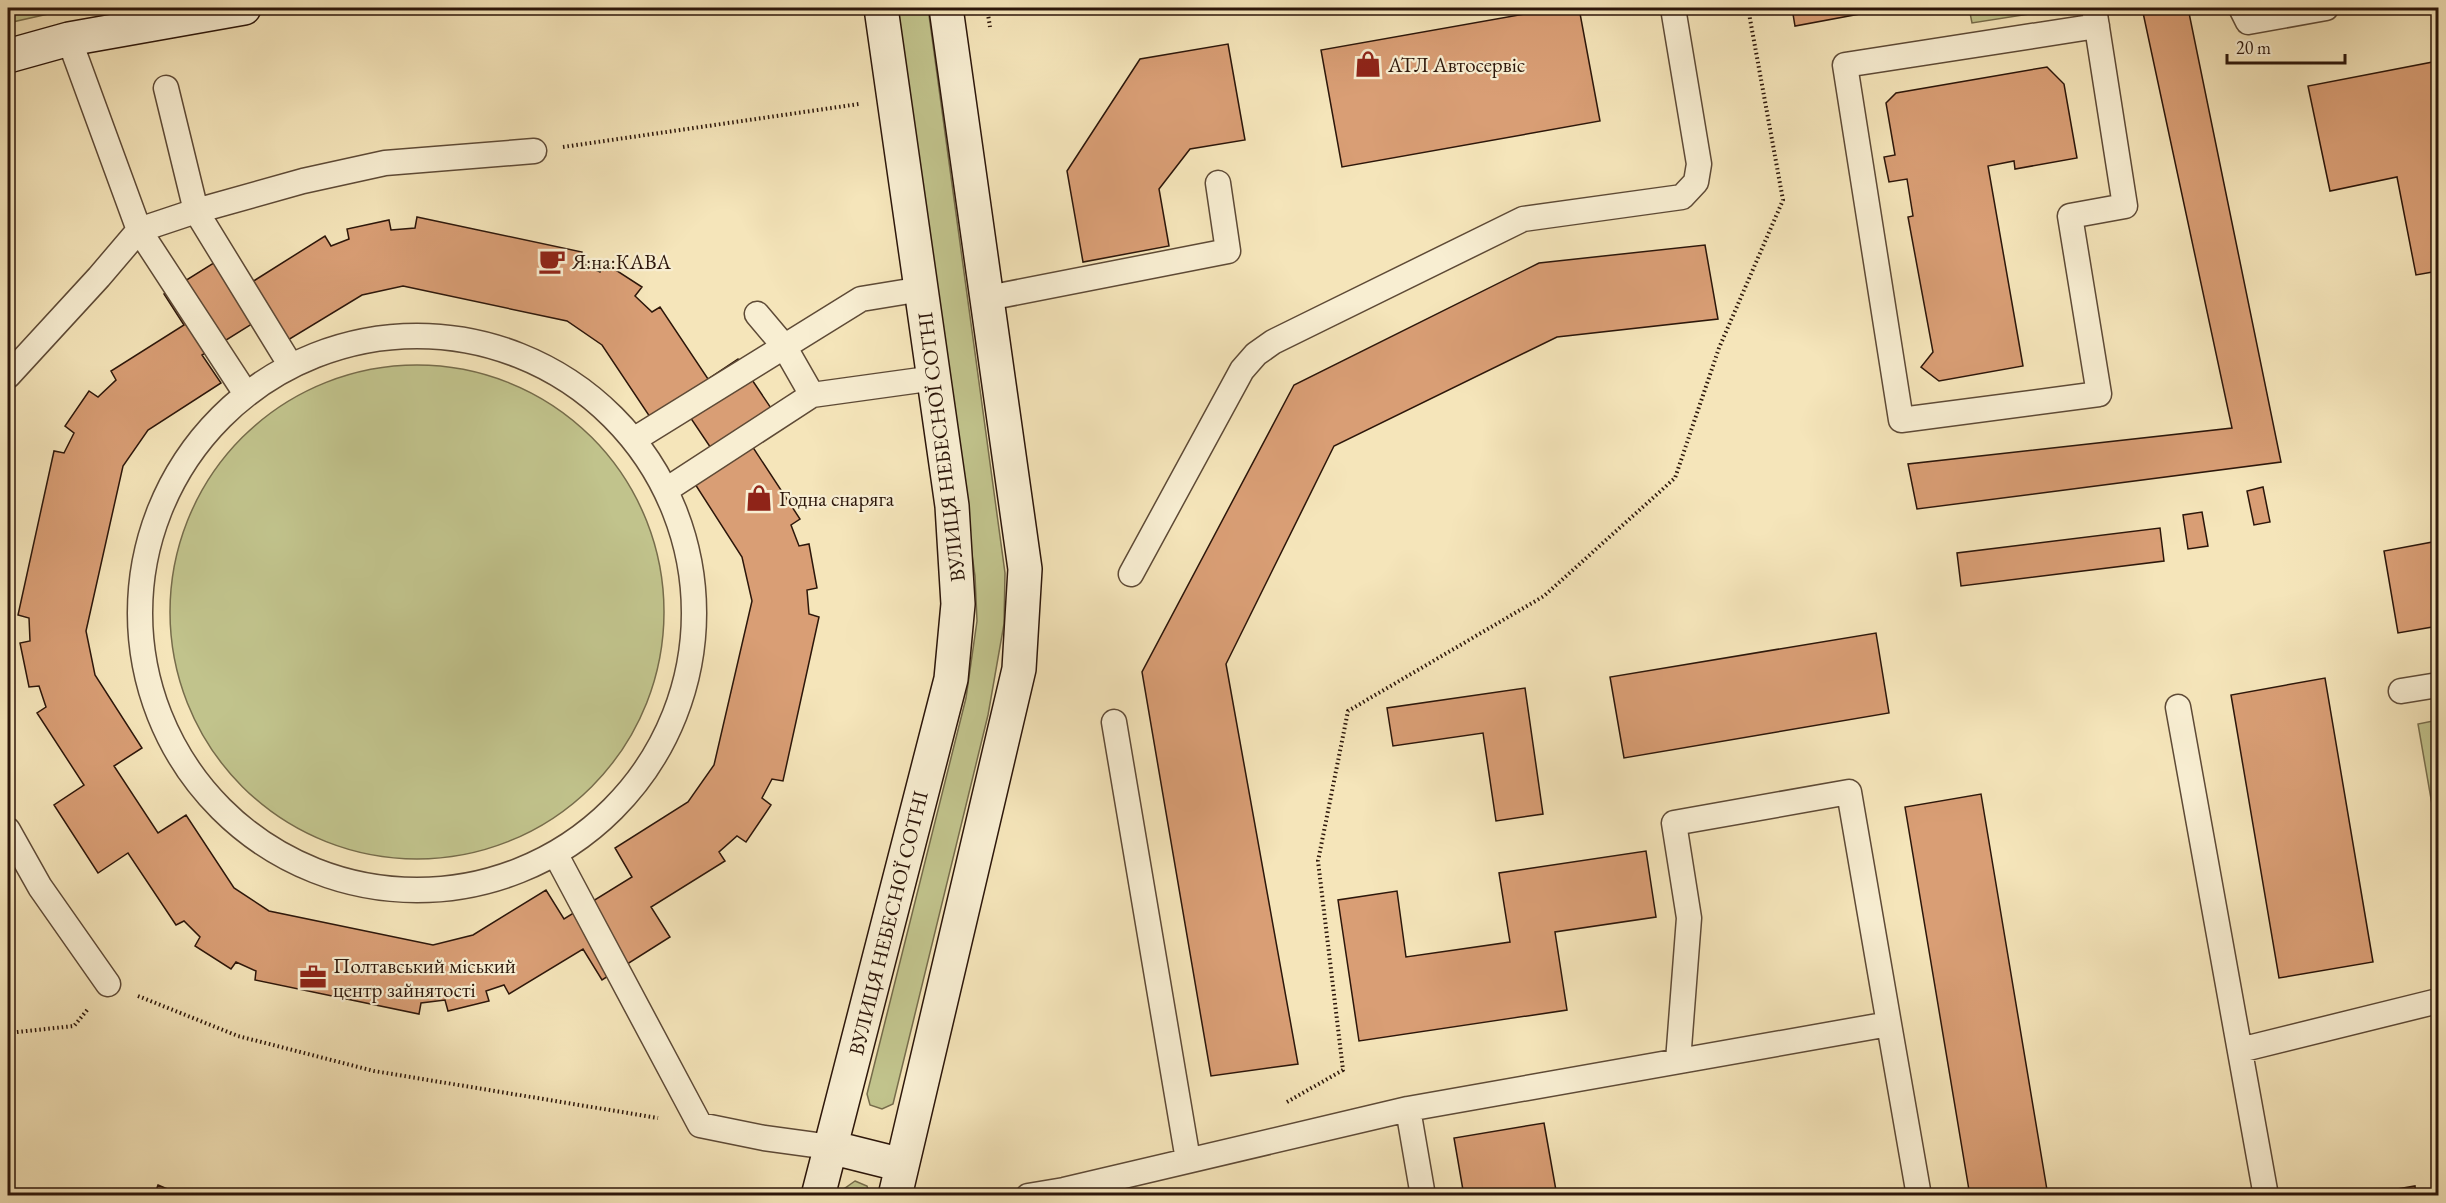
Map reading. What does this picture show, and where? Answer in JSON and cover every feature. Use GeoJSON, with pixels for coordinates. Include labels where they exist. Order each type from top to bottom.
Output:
{"type":"FeatureCollection","features":[{"type":"Feature","properties":{"kind":"street"},"geometry":{"type":"LineString","coordinates":[[8,56],[69,39],[244,8]]}},
{"type":"Feature","properties":{"kind":"street","name":"ВУЛИЦЯ НЕБЕСНОЇ СОТНІ"},"geometry":{"type":"LineString","coordinates":[[818,1196],[951,679],[958,604],[952,506],[881,8]]}},
{"type":"Feature","properties":{"kind":"street"},"geometry":{"type":"LineString","coordinates":[[830,1147],[898,1180],[1019,669],[1025,569],[946,8]]}},
{"type":"Feature","properties":{"kind":"lane"},"geometry":{"type":"LineString","coordinates":[[1131,574],[1242,370],[1256,354],[1273,342],[1523,219],[1682,197],[1689,190],[1696,182],[1698,164],[1673,8]]}},
{"type":"Feature","properties":{"kind":"lane"},"geometry":{"type":"LineString","coordinates":[[2241,8],[2248,22],[2326,8]]}},
{"type":"Feature","properties":{"kind":"lane"},"geometry":{"type":"LineString","coordinates":[[2095,17],[2125,206],[2070,216],[2099,394],[1901,420],[1845,64],[2095,17]]}},
{"type":"Feature","properties":{"kind":"lane"},"geometry":{"type":"LineString","coordinates":[[69,39],[139,230],[246,394]]}},
{"type":"Feature","properties":{"kind":"lane"},"geometry":{"type":"LineString","coordinates":[[166,88],[196,211],[291,366]]}},
{"type":"Feature","properties":{"kind":"lane"},"geometry":{"type":"LineString","coordinates":[[8,376],[139,230],[196,211],[303,181],[385,163],[534,151]]}},
{"type":"Feature","properties":{"kind":"lane"},"geometry":{"type":"LineString","coordinates":[[988,298],[1227,251],[1218,183]]}},
{"type":"Feature","properties":{"kind":"lane"},"geometry":{"type":"LineString","coordinates":[[635,439],[861,299],[922,289]]}},
{"type":"Feature","properties":{"kind":"lane"},"geometry":{"type":"LineString","coordinates":[[757,314],[784,346],[812,395]]}},
{"type":"Feature","properties":{"kind":"lane"},"geometry":{"type":"LineString","coordinates":[[393,336],[445,337],[498,347],[546,367],[592,396],[635,439],[666,490],[690,560],[695,629],[682,697],[654,760],[610,814],[556,855],[515,874],[472,887],[427,892],[371,887],[338,880],[295,863],[256,840],[222,811],[193,777],[166,731],[148,680],[141,628],[142,575],[155,523],[177,474],[208,431],[246,394],[291,366],[340,346],[393,336]]}},
{"type":"Feature","properties":{"kind":"lane"},"geometry":{"type":"LineString","coordinates":[[666,490],[812,395],[935,378]]}},
{"type":"Feature","properties":{"kind":"lane"},"geometry":{"type":"LineString","coordinates":[[2401,692],[2439,685]]}},
{"type":"Feature","properties":{"kind":"lane"},"geometry":{"type":"LineString","coordinates":[[2178,707],[2266,1196]]}},
{"type":"Feature","properties":{"kind":"lane"},"geometry":{"type":"LineString","coordinates":[[1114,722],[1188,1160]]}},
{"type":"Feature","properties":{"kind":"lane"},"geometry":{"type":"LineString","coordinates":[[1678,1061],[1689,918],[1674,823],[1849,792],[1919,1196]]}},
{"type":"Feature","properties":{"kind":"lane"},"geometry":{"type":"LineString","coordinates":[[8,830],[40,887],[108,984]]}},
{"type":"Feature","properties":{"kind":"lane"},"geometry":{"type":"LineString","coordinates":[[556,855],[700,1125],[764,1138],[830,1147]]}},
{"type":"Feature","properties":{"kind":"lane"},"geometry":{"type":"LineString","coordinates":[[2240,1050],[2439,1001]]}},
{"type":"Feature","properties":{"kind":"lane"},"geometry":{"type":"LineString","coordinates":[[1028,1196],[1064,1190],[1408,1109],[1889,1024]]}},
{"type":"Feature","properties":{"kind":"lane"},"geometry":{"type":"LineString","coordinates":[[1408,1109],[1423,1196]]}},
{"type":"Feature","properties":{"kind":"path"},"geometry":{"type":"LineString","coordinates":[[987,8],[990,27]]}},
{"type":"Feature","properties":{"kind":"path"},"geometry":{"type":"LineString","coordinates":[[1281,1106],[1343,1070],[1318,861],[1348,711],[1544,596],[1676,478],[1719,348],[1783,200],[1748,8]]}},
{"type":"Feature","properties":{"kind":"path"},"geometry":{"type":"LineString","coordinates":[[534,151],[859,104]]}},
{"type":"Feature","properties":{"kind":"path"},"geometry":{"type":"LineString","coordinates":[[8,1033],[74,1026],[108,984],[238,1036],[374,1071],[700,1125]]}},
{"type":"Feature","properties":{"kind":"green space"},"geometry":{"type":"Polygon","coordinates":[[[8,8],[75,8],[8,23],[8,8]]]}},
{"type":"Feature","properties":{"kind":"green space"},"geometry":{"type":"Polygon","coordinates":[[[895,8],[928,8],[1005,573],[1004,624],[988,715],[893,1104],[882,1109],[870,1105],[867,1094],[966,698],[977,621],[975,576],[895,8]]]}},
{"type":"Feature","properties":{"kind":"green space"},"geometry":{"type":"Polygon","coordinates":[[[1969,8],[2068,8],[1972,23],[1969,8]]]}},
{"type":"Feature","properties":{"kind":"green space"},"geometry":{"type":"Polygon","coordinates":[[[417,365],[465,369],[512,383],[554,406],[592,437],[623,475],[646,517],[660,564],[664,612],[660,660],[646,707],[623,749],[592,787],[554,818],[512,841],[465,855],[417,859],[369,855],[322,841],[280,818],[242,787],[211,749],[188,707],[174,660],[170,612],[174,564],[188,517],[211,475],[242,437],[280,406],[322,383],[369,369],[417,365]]]}},
{"type":"Feature","properties":{"kind":"green space"},"geometry":{"type":"Polygon","coordinates":[[[2438,720],[2438,839],[2418,724],[2438,720]]]}},
{"type":"Feature","properties":{"kind":"green space"},"geometry":{"type":"Polygon","coordinates":[[[855,1181],[867,1186],[870,1195],[840,1195],[841,1191],[855,1181]]]}},
{"type":"Feature","properties":{"kind":"building"},"geometry":{"type":"Polygon","coordinates":[[[1558,8],[1579,8],[1600,121],[1342,167],[1321,50],[1558,8]]]}},
{"type":"Feature","properties":{"kind":"building"},"geometry":{"type":"Polygon","coordinates":[[[1792,8],[1892,8],[1795,26],[1792,8]]]}},
{"type":"Feature","properties":{"kind":"building"},"geometry":{"type":"Polygon","coordinates":[[[2142,8],[2188,8],[2281,462],[1917,509],[1908,464],[2232,428],[2142,8]]]}},
{"type":"Feature","properties":{"kind":"building"},"geometry":{"type":"Polygon","coordinates":[[[1228,44],[1245,140],[1190,149],[1159,189],[1169,246],[1083,262],[1067,171],[1140,59],[1228,44]]]}},
{"type":"Feature","properties":{"kind":"building"},"geometry":{"type":"Polygon","coordinates":[[[2438,61],[2438,271],[2416,275],[2397,177],[2330,191],[2308,86],[2438,61]]]}},
{"type":"Feature","properties":{"kind":"building"},"geometry":{"type":"Polygon","coordinates":[[[2047,67],[2064,84],[2077,158],[2015,169],[2014,161],[1988,166],[2023,366],[1939,381],[1921,367],[1933,352],[1908,217],[1913,216],[1907,179],[1889,182],[1884,157],[1895,155],[1886,103],[1896,93],[2047,67]]]}},
{"type":"Feature","properties":{"kind":"building"},"geometry":{"type":"Polygon","coordinates":[[[417,217],[582,252],[580,262],[600,272],[605,263],[642,287],[635,296],[652,312],[660,307],[708,379],[738,359],[783,426],[752,446],[800,519],[791,525],[799,546],[809,544],[817,588],[807,590],[809,614],[819,617],[783,781],[772,779],[762,798],[771,805],[746,842],[737,836],[719,852],[725,861],[651,907],[670,937],[602,980],[583,949],[509,994],[504,985],[486,991],[489,1001],[448,1011],[445,1000],[421,1003],[419,1014],[255,980],[256,971],[236,962],[231,969],[195,946],[200,937],[184,921],[176,925],[128,853],[98,873],[54,805],[84,785],[37,713],[46,707],[39,686],[29,687],[20,643],[30,641],[29,618],[18,615],[54,451],[64,453],[74,433],[65,426],[89,391],[98,397],[116,380],[111,371],[184,325],[164,294],[233,251],[252,282],[325,236],[331,246],[349,239],[347,229],[389,220],[391,230],[415,228],[417,217]],[[403,286],[362,295],[288,340],[271,312],[202,355],[221,383],[148,430],[123,466],[86,631],[95,675],[142,748],[114,766],[158,833],[186,815],[234,888],[269,911],[433,945],[473,935],[546,890],[564,919],[632,877],[615,848],[688,802],[714,765],[752,601],[742,557],[695,484],[723,466],[678,399],[650,417],[602,345],[567,321],[403,286]]]}},
{"type":"Feature","properties":{"kind":"building"},"geometry":{"type":"Polygon","coordinates":[[[1705,245],[1718,319],[1557,337],[1334,446],[1226,664],[1298,1064],[1211,1076],[1142,672],[1294,385],[1539,263],[1705,245]]]}},
{"type":"Feature","properties":{"kind":"building"},"geometry":{"type":"Polygon","coordinates":[[[2263,487],[2270,522],[2254,525],[2247,491],[2263,487]]]}},
{"type":"Feature","properties":{"kind":"building"},"geometry":{"type":"Polygon","coordinates":[[[2202,512],[2208,546],[2188,549],[2183,515],[2202,512]]]}},
{"type":"Feature","properties":{"kind":"building"},"geometry":{"type":"Polygon","coordinates":[[[2160,528],[2164,561],[1961,586],[1957,553],[2160,528]]]}},
{"type":"Feature","properties":{"kind":"building"},"geometry":{"type":"Polygon","coordinates":[[[2438,541],[2438,626],[2398,633],[2384,551],[2438,541]]]}},
{"type":"Feature","properties":{"kind":"building"},"geometry":{"type":"Polygon","coordinates":[[[1876,633],[1889,713],[1624,758],[1610,677],[1876,633]]]}},
{"type":"Feature","properties":{"kind":"building"},"geometry":{"type":"Polygon","coordinates":[[[2325,678],[2373,962],[2279,978],[2231,695],[2325,678]]]}},
{"type":"Feature","properties":{"kind":"building"},"geometry":{"type":"Polygon","coordinates":[[[1525,688],[1543,814],[1496,821],[1483,733],[1393,746],[1387,708],[1525,688]]]}},
{"type":"Feature","properties":{"kind":"building"},"geometry":{"type":"Polygon","coordinates":[[[1981,794],[2048,1196],[1970,1196],[1905,807],[1981,794]]]}},
{"type":"Feature","properties":{"kind":"building"},"geometry":{"type":"Polygon","coordinates":[[[1646,851],[1656,917],[1555,932],[1567,1010],[1359,1041],[1338,900],[1397,891],[1406,957],[1510,942],[1499,873],[1646,851]]]}},
{"type":"Feature","properties":{"kind":"building"},"geometry":{"type":"Polygon","coordinates":[[[1544,1123],[1557,1196],[1464,1196],[1454,1138],[1544,1123]]]}},
{"type":"Feature","properties":{"kind":"building"},"geometry":{"type":"Polygon","coordinates":[[[158,1185],[184,1196],[154,1196],[158,1185]]]}},
{"type":"Feature","properties":{"kind":"building"},"geometry":{"type":"Polygon","coordinates":[[[2415,1186],[2416,1196],[2357,1196],[2415,1186]]]}},
{"type":"Feature","properties":{"kind":"place","name":"АТЛ Автосервіс"},"geometry":{"type":"Point","coordinates":[1368,64]}},
{"type":"Feature","properties":{"kind":"place","name":"Я:на:КАВА"},"geometry":{"type":"Point","coordinates":[552,261]}},
{"type":"Feature","properties":{"kind":"place","name":"Годна снаряга"},"geometry":{"type":"Point","coordinates":[759,498]}},
{"type":"Feature","properties":{"kind":"place","name":"Полтавський міський центр зайнятості"},"geometry":{"type":"Point","coordinates":[313,977]}}]}
